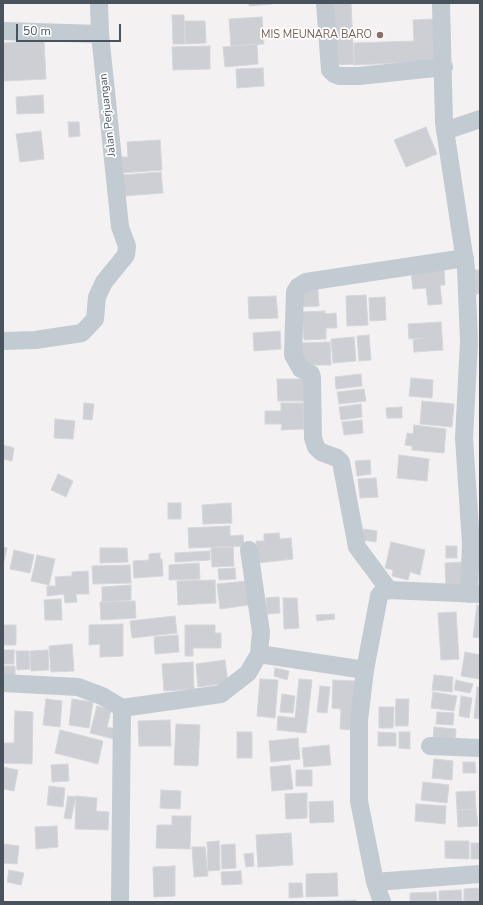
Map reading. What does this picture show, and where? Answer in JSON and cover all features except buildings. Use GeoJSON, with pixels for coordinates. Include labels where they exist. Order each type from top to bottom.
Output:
{"type":"FeatureCollection","features":[{"type":"Feature","properties":{"kind":"street","name":"Jalan Perjuangan"},"geometry":{"type":"LineString","coordinates":[[3,341],[35,340],[82,333],[95,319],[98,297],[104,282],[126,255],[127,246],[120,227],[100,34],[99,3]]}},
{"type":"Feature","properties":{"kind":"street"},"geometry":{"type":"LineString","coordinates":[[325,3],[330,70],[334,74],[339,76],[359,76],[444,67]]}},
{"type":"Feature","properties":{"kind":"street"},"geometry":{"type":"LineString","coordinates":[[382,902],[375,882],[360,801],[359,720],[365,670],[379,596],[382,592],[389,590],[474,594],[464,438],[469,342],[474,313],[445,121],[441,3]]}},
{"type":"Feature","properties":{"kind":"street"},"geometry":{"type":"LineString","coordinates":[[3,31],[100,34]]}},
{"type":"Feature","properties":{"kind":"street"},"geometry":{"type":"LineString","coordinates":[[445,121],[480,119]]}},
{"type":"Feature","properties":{"kind":"street"},"geometry":{"type":"LineString","coordinates":[[389,590],[357,547],[341,462],[337,458],[321,452],[316,447],[313,438],[312,378],[311,374],[301,369],[293,355],[295,292],[298,287],[306,282],[465,258]]}},
{"type":"Feature","properties":{"kind":"street"},"geometry":{"type":"LineString","coordinates":[[3,683],[78,687],[102,696],[122,708],[221,694],[248,673],[259,654],[261,632],[249,550]]}},
{"type":"Feature","properties":{"kind":"street"},"geometry":{"type":"LineString","coordinates":[[259,654],[365,670]]}},
{"type":"Feature","properties":{"kind":"street"},"geometry":{"type":"LineString","coordinates":[[120,902],[122,708]]}},
{"type":"Feature","properties":{"kind":"street"},"geometry":{"type":"LineString","coordinates":[[430,746],[480,748]]}},
{"type":"Feature","properties":{"kind":"street"},"geometry":{"type":"LineString","coordinates":[[375,882],[480,874]]}},
{"type":"Feature","properties":{"kind":"place","name":"MIS MEUNARA BARO"},"geometry":{"type":"Point","coordinates":[380,35]}}]}
